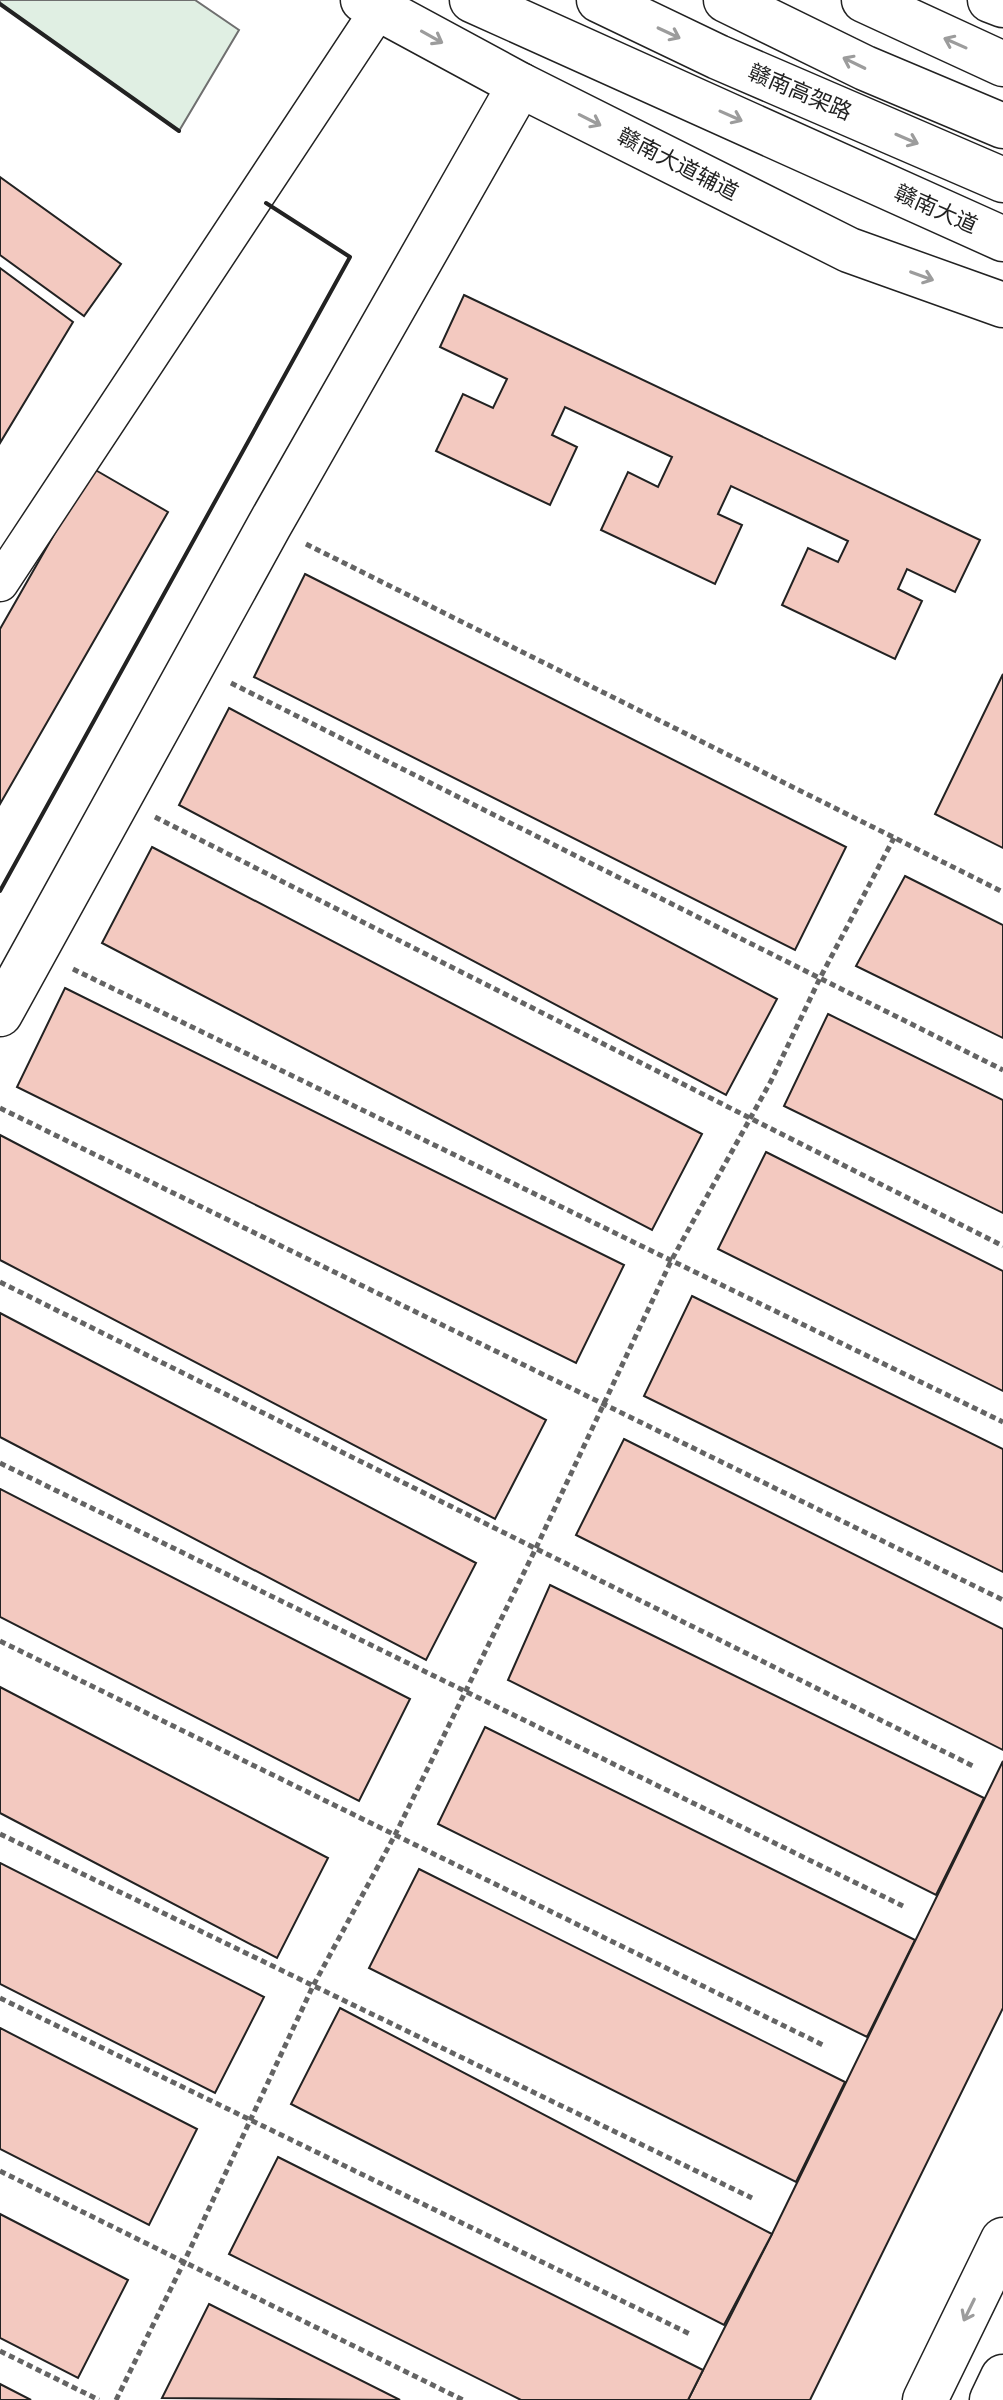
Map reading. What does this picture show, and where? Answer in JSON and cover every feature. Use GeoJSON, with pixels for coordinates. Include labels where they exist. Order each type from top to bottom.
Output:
{"type":"FeatureCollection","features":[{"type":"Feature","properties":{"kind":"main road","name":"赣南大道"},"geometry":{"type":"LineString","coordinates":[[472,0],[1003,239]]}},
{"type":"Feature","properties":{"kind":"main road","name":"赣南高架路"},"geometry":{"type":"LineString","coordinates":[[599,0],[718,57],[1003,180]]}},
{"type":"Feature","properties":{"kind":"main road"},"geometry":{"type":"LineString","coordinates":[[726,0],[865,68],[1003,126]]}},
{"type":"Feature","properties":{"kind":"main road"},"geometry":{"type":"LineString","coordinates":[[864,0],[1003,64]]}},
{"type":"Feature","properties":{"kind":"main road"},"geometry":{"type":"LineString","coordinates":[[990,0],[1003,5]]}},
{"type":"Feature","properties":{"kind":"main road","name":"赣南大道辅道"},"geometry":{"type":"LineString","coordinates":[[372,4],[520,85],[849,250],[1003,305]]}},
{"type":"Feature","properties":{"kind":"main road"},"geometry":{"type":"LineString","coordinates":[[0,1014],[269,526],[520,85]]}},
{"type":"Feature","properties":{"kind":"main road"},"geometry":{"type":"LineString","coordinates":[[925,2400],[1003,2240]]}},
{"type":"Feature","properties":{"kind":"main road"},"geometry":{"type":"LineString","coordinates":[[992,2400],[1003,2377]]}},
{"type":"Feature","properties":{"kind":"street"},"geometry":{"type":"LineString","coordinates":[[0,583],[372,4]]}},
{"type":"Feature","properties":{"kind":"path"},"geometry":{"type":"LineString","coordinates":[[269,526],[1003,892]]}},
{"type":"Feature","properties":{"kind":"path"},"geometry":{"type":"LineString","coordinates":[[192,664],[1003,1070]]}},
{"type":"Feature","properties":{"kind":"path"},"geometry":{"type":"LineString","coordinates":[[118,799],[1003,1246]]}},
{"type":"Feature","properties":{"kind":"path"},"geometry":{"type":"LineString","coordinates":[[116,2400],[313,1986],[395,1835],[536,1548],[671,1261],[771,1081],[820,978],[894,838]]}},
{"type":"Feature","properties":{"kind":"path"},"geometry":{"type":"LineString","coordinates":[[35,950],[1003,1422]]}},
{"type":"Feature","properties":{"kind":"path"},"geometry":{"type":"LineString","coordinates":[[0,1108],[1003,1600]]}},
{"type":"Feature","properties":{"kind":"path"},"geometry":{"type":"LineString","coordinates":[[0,1282],[975,1767]]}},
{"type":"Feature","properties":{"kind":"path"},"geometry":{"type":"LineString","coordinates":[[0,1463],[903,1906]]}},
{"type":"Feature","properties":{"kind":"path"},"geometry":{"type":"LineString","coordinates":[[0,1641],[823,2045]]}},
{"type":"Feature","properties":{"kind":"path"},"geometry":{"type":"LineString","coordinates":[[0,1834],[752,2198]]}},
{"type":"Feature","properties":{"kind":"path"},"geometry":{"type":"LineString","coordinates":[[0,1998],[692,2335]]}},
{"type":"Feature","properties":{"kind":"path"},"geometry":{"type":"LineString","coordinates":[[0,2171],[463,2400]]}},
{"type":"Feature","properties":{"kind":"path"},"geometry":{"type":"LineString","coordinates":[[0,2351],[99,2400]]}},
{"type":"Feature","properties":{"kind":"green space"},"geometry":{"type":"Polygon","coordinates":[[[0,0],[195,0],[239,30],[179,131],[0,4],[0,0]]]}},
{"type":"Feature","properties":{"kind":"building"},"geometry":{"type":"Polygon","coordinates":[[[0,177],[121,264],[84,316],[0,255],[0,177]]]}},
{"type":"Feature","properties":{"kind":"building"},"geometry":{"type":"Polygon","coordinates":[[[0,268],[73,322],[0,443],[0,268]]]}},
{"type":"Feature","properties":{"kind":"building"},"geometry":{"type":"Polygon","coordinates":[[[464,295],[980,540],[955,592],[907,569],[898,589],[922,601],[895,659],[782,605],[808,548],[838,562],[848,541],[731,486],[718,514],[742,525],[715,584],[601,530],[628,472],[658,487],[672,457],[565,407],[552,435],[577,447],[550,505],[436,451],[463,394],[493,408],[507,379],[440,347],[464,295]]]}},
{"type":"Feature","properties":{"kind":"building"},"geometry":{"type":"Polygon","coordinates":[[[92,468],[168,512],[0,804],[0,629],[92,468]]]}},
{"type":"Feature","properties":{"kind":"building"},"geometry":{"type":"Polygon","coordinates":[[[305,574],[846,847],[795,950],[254,677],[305,574]]]}},
{"type":"Feature","properties":{"kind":"building"},"geometry":{"type":"Polygon","coordinates":[[[1003,674],[1003,848],[935,814],[1003,674]]]}},
{"type":"Feature","properties":{"kind":"building"},"geometry":{"type":"Polygon","coordinates":[[[229,708],[777,999],[726,1095],[179,805],[229,708]]]}},
{"type":"Feature","properties":{"kind":"building"},"geometry":{"type":"Polygon","coordinates":[[[152,847],[702,1134],[652,1230],[102,943],[152,847]]]}},
{"type":"Feature","properties":{"kind":"building"},"geometry":{"type":"Polygon","coordinates":[[[905,876],[1003,925],[1003,1038],[856,966],[905,876]]]}},
{"type":"Feature","properties":{"kind":"building"},"geometry":{"type":"Polygon","coordinates":[[[65,988],[624,1265],[576,1363],[17,1087],[65,988]]]}},
{"type":"Feature","properties":{"kind":"building"},"geometry":{"type":"Polygon","coordinates":[[[828,1014],[1003,1100],[1003,1213],[784,1106],[828,1014]]]}},
{"type":"Feature","properties":{"kind":"building"},"geometry":{"type":"Polygon","coordinates":[[[0,1135],[546,1420],[495,1519],[0,1260],[0,1135]]]}},
{"type":"Feature","properties":{"kind":"building"},"geometry":{"type":"Polygon","coordinates":[[[766,1152],[1003,1271],[1003,1391],[718,1249],[766,1152]]]}},
{"type":"Feature","properties":{"kind":"building"},"geometry":{"type":"Polygon","coordinates":[[[692,1296],[1003,1449],[1003,1572],[644,1396],[692,1296]]]}},
{"type":"Feature","properties":{"kind":"building"},"geometry":{"type":"Polygon","coordinates":[[[0,1313],[476,1563],[426,1660],[0,1437],[0,1313]]]}},
{"type":"Feature","properties":{"kind":"building"},"geometry":{"type":"Polygon","coordinates":[[[624,1439],[1003,1629],[1003,1750],[576,1535],[624,1439]]]}},
{"type":"Feature","properties":{"kind":"building"},"geometry":{"type":"Polygon","coordinates":[[[0,1489],[410,1699],[359,1801],[0,1617],[0,1489]]]}},
{"type":"Feature","properties":{"kind":"building"},"geometry":{"type":"Polygon","coordinates":[[[550,1585],[984,1798],[936,1895],[508,1680],[550,1585]]]}},
{"type":"Feature","properties":{"kind":"building"},"geometry":{"type":"Polygon","coordinates":[[[0,1687],[328,1858],[277,1958],[0,1813],[0,1687]]]}},
{"type":"Feature","properties":{"kind":"building"},"geometry":{"type":"Polygon","coordinates":[[[485,1727],[915,1940],[867,2037],[438,1824],[485,1727]]]}},
{"type":"Feature","properties":{"kind":"building"},"geometry":{"type":"Polygon","coordinates":[[[1003,1761],[1003,2008],[810,2400],[688,2400],[772,2234],[1003,1761]]]}},
{"type":"Feature","properties":{"kind":"building"},"geometry":{"type":"Polygon","coordinates":[[[0,1863],[264,1997],[215,2093],[0,1984],[0,1863]]]}},
{"type":"Feature","properties":{"kind":"building"},"geometry":{"type":"Polygon","coordinates":[[[419,1869],[845,2082],[796,2182],[369,1968],[419,1869]]]}},
{"type":"Feature","properties":{"kind":"building"},"geometry":{"type":"Polygon","coordinates":[[[340,2008],[772,2234],[724,2325],[291,2104],[340,2008]]]}},
{"type":"Feature","properties":{"kind":"building"},"geometry":{"type":"Polygon","coordinates":[[[0,2028],[197,2129],[149,2225],[0,2149],[0,2028]]]}},
{"type":"Feature","properties":{"kind":"building"},"geometry":{"type":"Polygon","coordinates":[[[278,2157],[703,2370],[688,2400],[521,2400],[229,2254],[278,2157]]]}},
{"type":"Feature","properties":{"kind":"building"},"geometry":{"type":"Polygon","coordinates":[[[0,2214],[128,2280],[78,2378],[0,2338],[0,2214]]]}},
{"type":"Feature","properties":{"kind":"building"},"geometry":{"type":"Polygon","coordinates":[[[209,2304],[400,2400],[162,2398],[209,2304]]]}},
{"type":"Feature","properties":{"kind":"building"},"geometry":{"type":"Polygon","coordinates":[[[0,2384],[31,2400],[0,2400],[0,2384]]]}},
{"type":"Feature","properties":{"kind":"wall"},"geometry":{"type":"LineString","coordinates":[[0,4],[179,131]]}},
{"type":"Feature","properties":{"kind":"wall"},"geometry":{"type":"LineString","coordinates":[[0,891],[350,257],[266,203]]}}]}
